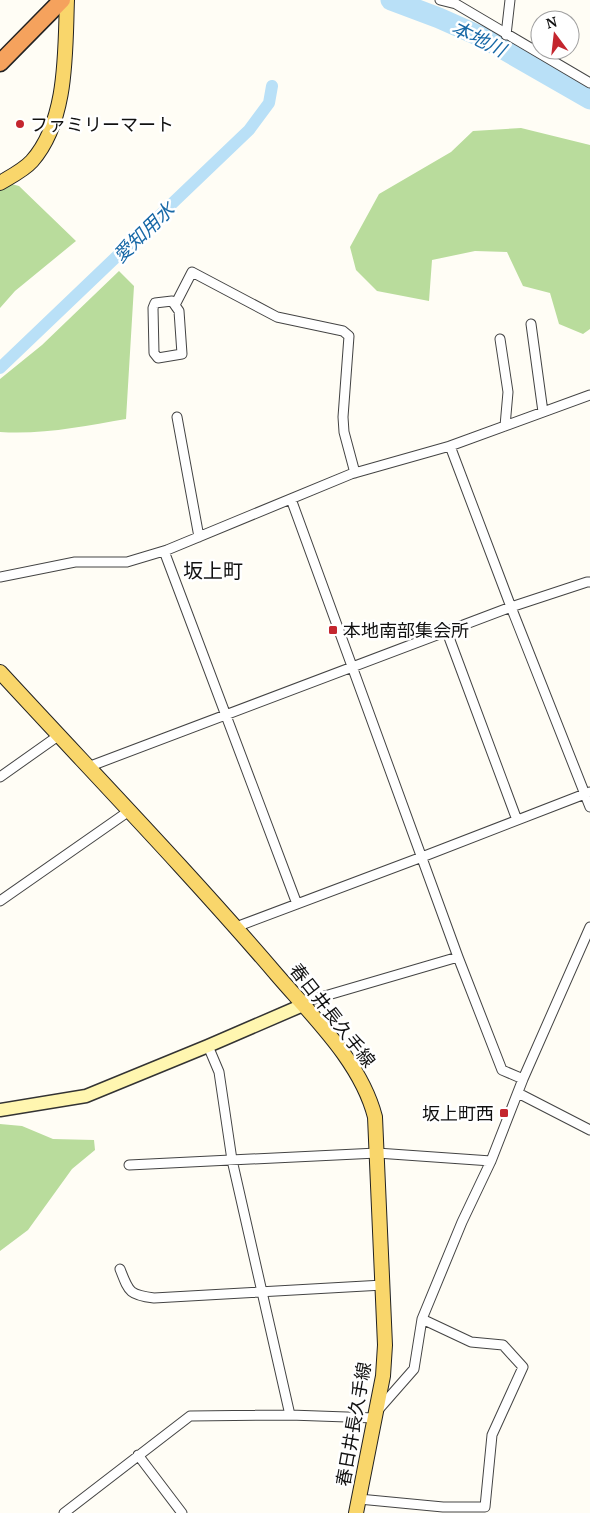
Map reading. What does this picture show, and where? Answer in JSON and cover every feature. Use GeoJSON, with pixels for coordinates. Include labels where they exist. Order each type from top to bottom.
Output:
{"type":"FeatureCollection","features":[{"type":"Feature","properties":{"kind":"highway"},"geometry":{"type":"LineString","coordinates":[[0,64],[62,0]]}},
{"type":"Feature","properties":{"kind":"main road"},"geometry":{"type":"LineString","coordinates":[[0,183],[30,163],[42,148],[51,127],[60,101],[65,70],[66,0]]}},
{"type":"Feature","properties":{"kind":"main road","name":"春日井長久手線"},"geometry":{"type":"LineString","coordinates":[[0,672],[236,927],[340,1049],[366,1089],[375,1117],[378,1153],[385,1345],[383,1376],[358,1506]]}},
{"type":"Feature","properties":{"kind":"street"},"geometry":{"type":"LineString","coordinates":[[440,0],[456,4],[590,83]]}},
{"type":"Feature","properties":{"kind":"street"},"geometry":{"type":"LineString","coordinates":[[506,34],[510,0]]}},
{"type":"Feature","properties":{"kind":"street"},"geometry":{"type":"LineString","coordinates":[[175,305],[192,272],[277,317],[343,331],[349,336],[343,417],[344,432],[355,473]]}},
{"type":"Feature","properties":{"kind":"street"},"geometry":{"type":"LineString","coordinates":[[172,301],[175,305],[178,310],[182,354],[158,358],[154,353],[153,308],[155,303],[172,301]]}},
{"type":"Feature","properties":{"kind":"street"},"geometry":{"type":"LineString","coordinates":[[531,324],[543,412]]}},
{"type":"Feature","properties":{"kind":"street"},"geometry":{"type":"LineString","coordinates":[[500,339],[508,392],[505,426]]}},
{"type":"Feature","properties":{"kind":"street"},"geometry":{"type":"LineString","coordinates":[[0,577],[75,562],[127,562],[164,551],[355,473],[450,446],[590,395]]}},
{"type":"Feature","properties":{"kind":"street"},"geometry":{"type":"LineString","coordinates":[[178,417],[199,537]]}},
{"type":"Feature","properties":{"kind":"street"},"geometry":{"type":"LineString","coordinates":[[450,446],[511,607],[587,793],[590,807]]}},
{"type":"Feature","properties":{"kind":"street"},"geometry":{"type":"LineString","coordinates":[[292,499],[458,957],[502,1070],[523,1079]]}},
{"type":"Feature","properties":{"kind":"street"},"geometry":{"type":"LineString","coordinates":[[164,551],[296,904]]}},
{"type":"Feature","properties":{"kind":"street"},"geometry":{"type":"LineString","coordinates":[[88,767],[511,607],[590,582]]}},
{"type":"Feature","properties":{"kind":"street"},"geometry":{"type":"LineString","coordinates":[[447,632],[517,820]]}},
{"type":"Feature","properties":{"kind":"street"},"geometry":{"type":"LineString","coordinates":[[0,777],[58,736]]}},
{"type":"Feature","properties":{"kind":"street"},"geometry":{"type":"LineString","coordinates":[[236,927],[587,793]]}},
{"type":"Feature","properties":{"kind":"street"},"geometry":{"type":"LineString","coordinates":[[0,901],[129,811]]}},
{"type":"Feature","properties":{"kind":"street"},"geometry":{"type":"LineString","coordinates":[[64,1513],[190,1416],[376,1415],[414,1369],[422,1319],[462,1222],[491,1161],[523,1079],[590,927]]}},
{"type":"Feature","properties":{"kind":"street"},"geometry":{"type":"LineString","coordinates":[[0,1110],[86,1096],[208,1046],[303,1005],[310,1000],[458,957]]}},
{"type":"Feature","properties":{"kind":"street"},"geometry":{"type":"LineString","coordinates":[[208,1046],[218,1072],[232,1160],[290,1415]]}},
{"type":"Feature","properties":{"kind":"street"},"geometry":{"type":"LineString","coordinates":[[518,1093],[590,1130]]}},
{"type":"Feature","properties":{"kind":"street"},"geometry":{"type":"LineString","coordinates":[[129,1165],[378,1153],[491,1161]]}},
{"type":"Feature","properties":{"kind":"street"},"geometry":{"type":"LineString","coordinates":[[120,1269],[130,1291],[138,1296],[154,1298],[383,1286]]}},
{"type":"Feature","properties":{"kind":"street"},"geometry":{"type":"LineString","coordinates":[[358,1506],[442,1510],[485,1507],[492,1435],[523,1367],[503,1345],[470,1342],[422,1319]]}},
{"type":"Feature","properties":{"kind":"street"},"geometry":{"type":"LineString","coordinates":[[138,1455],[182,1513]]}},
{"type":"Feature","properties":{"kind":"green space"},"geometry":{"type":"Polygon","coordinates":[[[521,128],[590,145],[590,329],[583,334],[559,324],[550,293],[523,286],[507,252],[475,251],[432,260],[429,301],[377,291],[356,270],[350,247],[379,194],[451,152],[473,131],[521,128]]]}},
{"type":"Feature","properties":{"kind":"green space"},"geometry":{"type":"Polygon","coordinates":[[[0,181],[19,186],[76,241],[15,291],[0,308],[0,181]]]}},
{"type":"Feature","properties":{"kind":"green space"},"geometry":{"type":"Polygon","coordinates":[[[119,271],[134,286],[126,419],[48,431],[0,432],[0,379],[42,345],[119,271]]]}},
{"type":"Feature","properties":{"kind":"green space"},"geometry":{"type":"Polygon","coordinates":[[[0,1124],[22,1126],[53,1139],[94,1140],[95,1150],[72,1169],[28,1230],[0,1251],[0,1124]]]}},
{"type":"Feature","properties":{"kind":"waterway","name":"本地川"},"geometry":{"type":"LineString","coordinates":[[391,0],[484,38],[590,99]]}},
{"type":"Feature","properties":{"kind":"waterway","name":"愛知用水"},"geometry":{"type":"LineString","coordinates":[[0,368],[249,130],[269,103],[272,86]]}},
{"type":"Feature","properties":{"kind":"place","name":"ファミリーマート"},"geometry":{"type":"Point","coordinates":[20,124]}},
{"type":"Feature","properties":{"kind":"place","name":"本地南部集会所"},"geometry":{"type":"Point","coordinates":[333,630]}},
{"type":"Feature","properties":{"kind":"place","name":"坂上町西"},"geometry":{"type":"Point","coordinates":[504,1113]}},
{"type":"Feature","properties":{"kind":"district","name":"坂上町"},"geometry":{"type":"Point","coordinates":[213,570]}}]}
